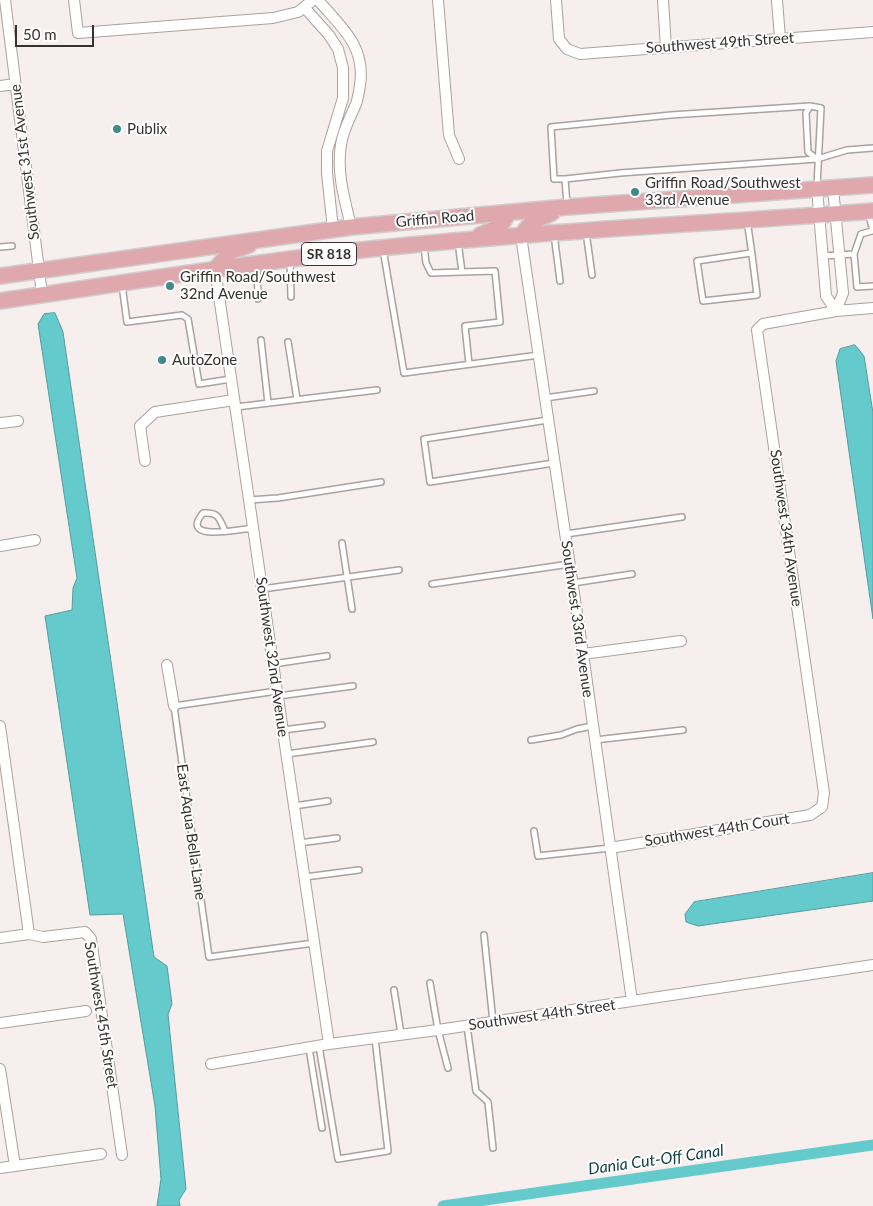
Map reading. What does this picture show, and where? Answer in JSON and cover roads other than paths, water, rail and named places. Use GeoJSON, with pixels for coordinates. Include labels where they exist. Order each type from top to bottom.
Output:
{"type":"FeatureCollection","features":[{"type":"Feature","properties":{"kind":"main road","name":"Griffin Road"},"geometry":{"type":"LineString","coordinates":[[0,276],[352,227],[567,207],[873,185]]}},
{"type":"Feature","properties":{"kind":"main road"},"geometry":{"type":"LineString","coordinates":[[521,236],[528,225],[567,207]]}},
{"type":"Feature","properties":{"kind":"main road","name":"Griffin Road"},"geometry":{"type":"LineString","coordinates":[[0,301],[215,269],[383,248],[521,236],[870,212]]}},
{"type":"Feature","properties":{"kind":"main road"},"geometry":{"type":"LineString","coordinates":[[462,241],[497,228],[504,223],[508,213]]}},
{"type":"Feature","properties":{"kind":"main road"},"geometry":{"type":"LineString","coordinates":[[215,269],[232,252],[272,237]]}},
{"type":"Feature","properties":{"kind":"street","name":"Southwest 31st Avenue"},"geometry":{"type":"LineString","coordinates":[[5,0],[42,294]]}},
{"type":"Feature","properties":{"kind":"street"},"geometry":{"type":"LineString","coordinates":[[74,0],[78,33],[273,18],[293,14],[313,0]]}},
{"type":"Feature","properties":{"kind":"street"},"geometry":{"type":"LineString","coordinates":[[318,0],[345,30],[360,59],[361,76],[358,96],[342,140],[340,154],[342,179],[352,227]]}},
{"type":"Feature","properties":{"kind":"street"},"geometry":{"type":"LineString","coordinates":[[438,0],[449,135],[459,159]]}},
{"type":"Feature","properties":{"kind":"street","name":"Southwest 49th Street"},"geometry":{"type":"LineString","coordinates":[[556,0],[559,39],[567,49],[580,54],[873,32]]}},
{"type":"Feature","properties":{"kind":"street"},"geometry":{"type":"LineString","coordinates":[[663,0],[666,48]]}},
{"type":"Feature","properties":{"kind":"street"},"geometry":{"type":"LineString","coordinates":[[777,0],[780,38]]}},
{"type":"Feature","properties":{"kind":"street"},"geometry":{"type":"LineString","coordinates":[[304,7],[329,35],[338,49],[343,68],[342,98],[327,151],[327,174],[333,229]]}},
{"type":"Feature","properties":{"kind":"street"},"geometry":{"type":"LineString","coordinates":[[0,86],[15,84]]}},
{"type":"Feature","properties":{"kind":"street"},"geometry":{"type":"LineString","coordinates":[[833,188],[843,293],[836,311]]}},
{"type":"Feature","properties":{"kind":"street"},"geometry":{"type":"LineString","coordinates":[[817,189],[826,296],[836,311]]}},
{"type":"Feature","properties":{"kind":"street","name":"Southwest 33rd Avenue"},"geometry":{"type":"LineString","coordinates":[[521,236],[632,1001]]}},
{"type":"Feature","properties":{"kind":"street","name":"Southwest 32nd Avenue"},"geometry":{"type":"LineString","coordinates":[[215,269],[314,943],[319,1046]]}},
{"type":"Feature","properties":{"kind":"street"},"geometry":{"type":"LineString","coordinates":[[836,311],[873,308]]}},
{"type":"Feature","properties":{"kind":"street","name":"Southwest 34th Avenue"},"geometry":{"type":"LineString","coordinates":[[822,807],[824,793],[757,330],[763,324],[836,311]]}},
{"type":"Feature","properties":{"kind":"street"},"geometry":{"type":"LineString","coordinates":[[145,461],[140,426],[156,412],[235,404]]}},
{"type":"Feature","properties":{"kind":"street"},"geometry":{"type":"LineString","coordinates":[[0,423],[18,421]]}},
{"type":"Feature","properties":{"kind":"street"},"geometry":{"type":"LineString","coordinates":[[0,546],[35,540]]}},
{"type":"Feature","properties":{"kind":"street"},"geometry":{"type":"LineString","coordinates":[[583,654],[681,641]]}},
{"type":"Feature","properties":{"kind":"street"},"geometry":{"type":"LineString","coordinates":[[166,665],[174,706]]}},
{"type":"Feature","properties":{"kind":"street"},"geometry":{"type":"LineString","coordinates":[[0,726],[29,934]]}},
{"type":"Feature","properties":{"kind":"street","name":"Southwest 44th Court"},"geometry":{"type":"LineString","coordinates":[[610,848],[810,815],[822,807]]}},
{"type":"Feature","properties":{"kind":"street","name":"Southwest 45th Street"},"geometry":{"type":"LineString","coordinates":[[0,938],[29,934],[43,937],[85,932],[91,939],[122,1155]]}},
{"type":"Feature","properties":{"kind":"street","name":"Southwest 44th Street"},"geometry":{"type":"LineString","coordinates":[[211,1064],[375,1037],[467,1026],[873,965]]}},
{"type":"Feature","properties":{"kind":"street"},"geometry":{"type":"LineString","coordinates":[[0,1023],[86,1011]]}},
{"type":"Feature","properties":{"kind":"street"},"geometry":{"type":"LineString","coordinates":[[0,1069],[15,1166]]}},
{"type":"Feature","properties":{"kind":"street"},"geometry":{"type":"LineString","coordinates":[[0,1168],[102,1154]]}},
{"type":"Feature","properties":{"kind":"lane"},"geometry":{"type":"LineString","coordinates":[[810,106],[806,113],[808,152],[817,159]]}},
{"type":"Feature","properties":{"kind":"lane"},"geometry":{"type":"LineString","coordinates":[[817,189],[817,159],[821,108],[810,106],[670,115],[551,127],[554,179],[817,159],[847,150],[873,148]]}},
{"type":"Feature","properties":{"kind":"lane"},"geometry":{"type":"LineString","coordinates":[[565,179],[567,207]]}},
{"type":"Feature","properties":{"kind":"lane"},"geometry":{"type":"LineString","coordinates":[[870,212],[872,231],[861,234],[854,254],[856,287],[873,286]]}},
{"type":"Feature","properties":{"kind":"lane"},"geometry":{"type":"LineString","coordinates":[[747,220],[757,295],[703,301],[697,261],[751,253]]}},
{"type":"Feature","properties":{"kind":"lane"},"geometry":{"type":"LineString","coordinates":[[586,232],[592,275]]}},
{"type":"Feature","properties":{"kind":"lane"},"geometry":{"type":"LineString","coordinates":[[554,234],[560,281]]}},
{"type":"Feature","properties":{"kind":"lane"},"geometry":{"type":"LineString","coordinates":[[462,241],[462,272]]}},
{"type":"Feature","properties":{"kind":"lane"},"geometry":{"type":"LineString","coordinates":[[423,244],[426,263],[431,273],[495,271],[500,322],[465,326],[469,364]]}},
{"type":"Feature","properties":{"kind":"lane"},"geometry":{"type":"LineString","coordinates":[[0,247],[12,246]]}},
{"type":"Feature","properties":{"kind":"lane"},"geometry":{"type":"LineString","coordinates":[[383,248],[404,373],[538,355]]}},
{"type":"Feature","properties":{"kind":"lane"},"geometry":{"type":"LineString","coordinates":[[823,256],[854,254]]}},
{"type":"Feature","properties":{"kind":"lane"},"geometry":{"type":"LineString","coordinates":[[290,260],[291,297]]}},
{"type":"Feature","properties":{"kind":"lane"},"geometry":{"type":"LineString","coordinates":[[257,264],[258,299]]}},
{"type":"Feature","properties":{"kind":"lane"},"geometry":{"type":"LineString","coordinates":[[121,283],[127,322],[182,315],[188,319],[199,384],[231,380]]}},
{"type":"Feature","properties":{"kind":"lane"},"geometry":{"type":"LineString","coordinates":[[262,340],[268,403]]}},
{"type":"Feature","properties":{"kind":"lane"},"geometry":{"type":"LineString","coordinates":[[288,342],[297,400]]}},
{"type":"Feature","properties":{"kind":"lane"},"geometry":{"type":"LineString","coordinates":[[235,404],[268,403],[377,390]]}},
{"type":"Feature","properties":{"kind":"lane"},"geometry":{"type":"LineString","coordinates":[[545,398],[594,391]]}},
{"type":"Feature","properties":{"kind":"lane"},"geometry":{"type":"LineString","coordinates":[[548,420],[424,440],[430,482],[554,463]]}},
{"type":"Feature","properties":{"kind":"lane"},"geometry":{"type":"LineString","coordinates":[[249,500],[278,498],[380,482]]}},
{"type":"Feature","properties":{"kind":"lane"},"geometry":{"type":"LineString","coordinates":[[225,532],[213,512],[203,512],[199,517],[198,525],[201,530],[212,533],[225,532],[253,528]]}},
{"type":"Feature","properties":{"kind":"lane"},"geometry":{"type":"LineString","coordinates":[[565,534],[682,517]]}},
{"type":"Feature","properties":{"kind":"lane"},"geometry":{"type":"LineString","coordinates":[[342,543],[352,609]]}},
{"type":"Feature","properties":{"kind":"lane"},"geometry":{"type":"LineString","coordinates":[[432,584],[570,564]]}},
{"type":"Feature","properties":{"kind":"lane"},"geometry":{"type":"LineString","coordinates":[[262,589],[399,570]]}},
{"type":"Feature","properties":{"kind":"lane"},"geometry":{"type":"LineString","coordinates":[[572,583],[632,574]]}},
{"type":"Feature","properties":{"kind":"lane"},"geometry":{"type":"LineString","coordinates":[[273,664],[328,656]]}},
{"type":"Feature","properties":{"kind":"lane"},"geometry":{"type":"LineString","coordinates":[[174,706],[353,686]]}},
{"type":"Feature","properties":{"kind":"lane","name":"East Aqua Bella Lane"},"geometry":{"type":"LineString","coordinates":[[174,706],[209,957],[314,943]]}},
{"type":"Feature","properties":{"kind":"lane"},"geometry":{"type":"LineString","coordinates":[[283,730],[322,725]]}},
{"type":"Feature","properties":{"kind":"lane"},"geometry":{"type":"LineString","coordinates":[[530,740],[561,735],[593,726]]}},
{"type":"Feature","properties":{"kind":"lane"},"geometry":{"type":"LineString","coordinates":[[595,740],[683,730]]}},
{"type":"Feature","properties":{"kind":"lane"},"geometry":{"type":"LineString","coordinates":[[286,754],[373,742]]}},
{"type":"Feature","properties":{"kind":"lane"},"geometry":{"type":"LineString","coordinates":[[294,806],[328,801]]}},
{"type":"Feature","properties":{"kind":"lane"},"geometry":{"type":"LineString","coordinates":[[534,831],[538,856],[610,848]]}},
{"type":"Feature","properties":{"kind":"lane"},"geometry":{"type":"LineString","coordinates":[[299,843],[338,838]]}},
{"type":"Feature","properties":{"kind":"lane"},"geometry":{"type":"LineString","coordinates":[[304,877],[360,870]]}},
{"type":"Feature","properties":{"kind":"lane"},"geometry":{"type":"LineString","coordinates":[[484,935],[493,1022]]}},
{"type":"Feature","properties":{"kind":"lane"},"geometry":{"type":"LineString","coordinates":[[430,983],[438,1030],[448,1068]]}},
{"type":"Feature","properties":{"kind":"lane"},"geometry":{"type":"LineString","coordinates":[[394,990],[401,1034]]}},
{"type":"Feature","properties":{"kind":"lane"},"geometry":{"type":"LineString","coordinates":[[467,1026],[476,1091],[488,1102],[494,1148]]}},
{"type":"Feature","properties":{"kind":"lane"},"geometry":{"type":"LineString","coordinates":[[319,1046],[338,1159],[388,1151],[375,1037]]}},
{"type":"Feature","properties":{"kind":"lane"},"geometry":{"type":"LineString","coordinates":[[319,1046],[322,1128]]}},
{"type":"Feature","properties":{"kind":"water"},"geometry":{"type":"Polygon","coordinates":[[[55,313],[63,332],[154,957],[167,966],[172,1004],[168,1014],[186,1189],[179,1200],[180,1206],[157,1206],[161,1179],[155,1106],[123,914],[90,915],[45,616],[72,610],[73,588],[77,578],[38,324],[44,314],[55,313]]]}},
{"type":"Feature","properties":{"kind":"water"},"geometry":{"type":"Polygon","coordinates":[[[855,345],[864,356],[873,413],[873,619],[836,361],[840,349],[855,345]]]}},
{"type":"Feature","properties":{"kind":"water"},"geometry":{"type":"Polygon","coordinates":[[[873,873],[873,901],[698,926],[686,922],[685,914],[694,902],[873,873]]]}},
{"type":"Feature","properties":{"kind":"waterway","name":"Dania Cut-Off Canal"},"geometry":{"type":"LineString","coordinates":[[443,1206],[873,1145]]}},
{"type":"Feature","properties":{"kind":"place","name":"Publix"},"geometry":{"type":"Point","coordinates":[117,129]}},
{"type":"Feature","properties":{"kind":"place","name":"Griffin Road/Southwest 33rd Avenue"},"geometry":{"type":"Point","coordinates":[635,192]}},
{"type":"Feature","properties":{"kind":"place","name":"Griffin Road/Southwest 32nd Avenue"},"geometry":{"type":"Point","coordinates":[170,286]}},
{"type":"Feature","properties":{"kind":"place","name":"AutoZone"},"geometry":{"type":"Point","coordinates":[162,360]}}]}
